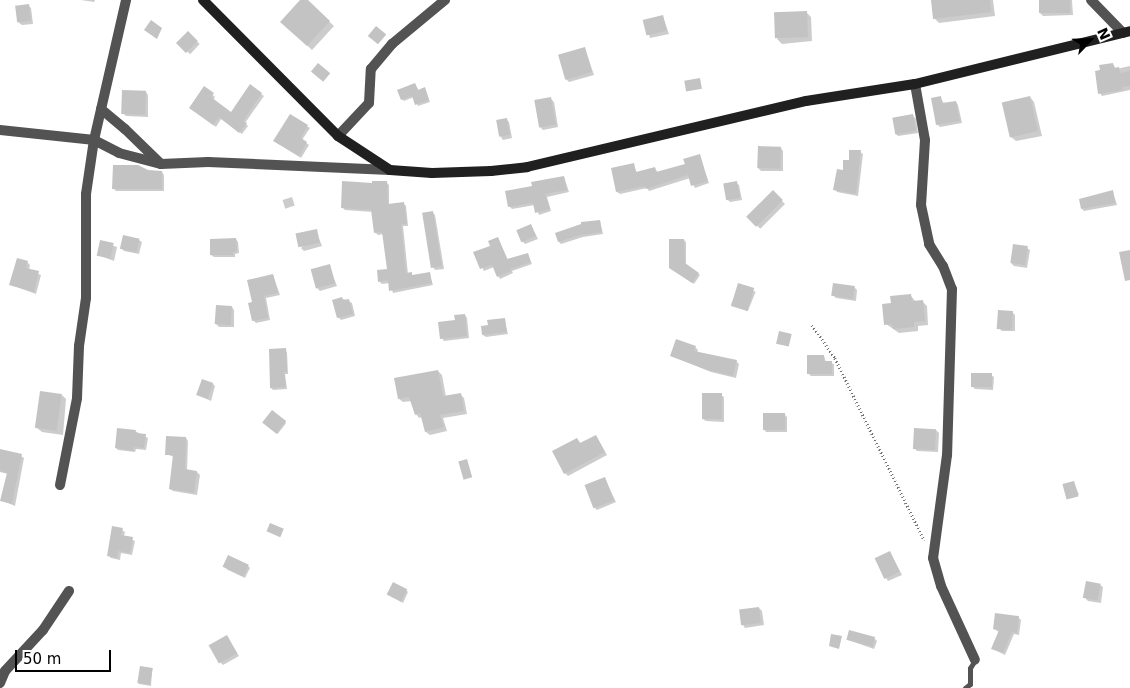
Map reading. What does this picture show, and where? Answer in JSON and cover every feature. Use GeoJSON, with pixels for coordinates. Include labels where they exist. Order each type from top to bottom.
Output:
{"type":"FeatureCollection","features":[{"type":"Feature","properties":{"kind":"street"},"geometry":{"type":"LineString","coordinates":[[60,485],[77,398],[78,346],[86,298],[86,194],[94,140],[126,0]]}},
{"type":"Feature","properties":{"kind":"street"},"geometry":{"type":"LineString","coordinates":[[203,0],[338,136],[390,170]]}},
{"type":"Feature","properties":{"kind":"street"},"geometry":{"type":"LineString","coordinates":[[338,136],[369,103],[371,69],[392,44],[445,0]]}},
{"type":"Feature","properties":{"kind":"street"},"geometry":{"type":"LineString","coordinates":[[1091,0],[1127,32]]}},
{"type":"Feature","properties":{"kind":"street"},"geometry":{"type":"LineString","coordinates":[[0,130],[94,140],[119,153],[161,164],[208,162],[461,172],[527,166],[806,101],[916,84],[1127,32]]}},
{"type":"Feature","properties":{"kind":"street"},"geometry":{"type":"LineString","coordinates":[[916,84],[925,140],[922,205],[929,244],[943,266],[952,289],[947,455],[934,558],[941,586],[975,660]]}},
{"type":"Feature","properties":{"kind":"street"},"geometry":{"type":"LineString","coordinates":[[101,109],[161,164]]}},
{"type":"Feature","properties":{"kind":"street"},"geometry":{"type":"LineString","coordinates":[[0,683],[5,671],[43,630],[69,591]]}},
{"type":"Feature","properties":{"kind":"lane"},"geometry":{"type":"LineString","coordinates":[[965,688],[970,684],[970,668],[975,660]]}},
{"type":"Feature","properties":{"kind":"path"},"geometry":{"type":"LineString","coordinates":[[812,325],[835,358],[925,541]]}},
{"type":"Feature","properties":{"kind":"building"},"geometry":{"type":"Polygon","coordinates":[[[300,0],[308,0],[330,21],[307,46],[280,22],[300,0]]]}},
{"type":"Feature","properties":{"kind":"building"},"geometry":{"type":"Polygon","coordinates":[[[931,0],[990,0],[991,12],[933,19],[931,0]]]}},
{"type":"Feature","properties":{"kind":"building"},"geometry":{"type":"Polygon","coordinates":[[[1039,0],[1070,0],[1070,13],[1039,13],[1039,0]]]}},
{"type":"Feature","properties":{"kind":"building"},"geometry":{"type":"Polygon","coordinates":[[[29,4],[31,21],[17,23],[15,6],[29,4]]]}},
{"type":"Feature","properties":{"kind":"building"},"geometry":{"type":"Polygon","coordinates":[[[807,11],[808,37],[775,38],[774,12],[807,11]]]}},
{"type":"Feature","properties":{"kind":"building"},"geometry":{"type":"Polygon","coordinates":[[[663,15],[667,31],[646,36],[643,20],[663,15]]]}},
{"type":"Feature","properties":{"kind":"building"},"geometry":{"type":"Polygon","coordinates":[[[151,20],[162,28],[157,39],[144,30],[151,20]]]}},
{"type":"Feature","properties":{"kind":"building"},"geometry":{"type":"Polygon","coordinates":[[[376,26],[386,34],[378,44],[368,36],[376,26]]]}},
{"type":"Feature","properties":{"kind":"building"},"geometry":{"type":"Polygon","coordinates":[[[188,31],[198,41],[186,53],[176,43],[188,31]]]}},
{"type":"Feature","properties":{"kind":"building"},"geometry":{"type":"Polygon","coordinates":[[[585,47],[592,72],[565,80],[558,55],[585,47]]]}},
{"type":"Feature","properties":{"kind":"building"},"geometry":{"type":"Polygon","coordinates":[[[318,63],[330,73],[323,82],[311,71],[318,63]]]}},
{"type":"Feature","properties":{"kind":"building"},"geometry":{"type":"Polygon","coordinates":[[[1113,63],[1114,68],[1119,67],[1120,73],[1130,71],[1130,86],[1122,87],[1123,90],[1098,94],[1095,71],[1100,70],[1099,65],[1113,63]]]}},
{"type":"Feature","properties":{"kind":"building"},"geometry":{"type":"Polygon","coordinates":[[[700,78],[702,89],[686,92],[684,81],[700,78]]]}},
{"type":"Feature","properties":{"kind":"building"},"geometry":{"type":"Polygon","coordinates":[[[415,83],[418,90],[425,87],[429,100],[415,105],[412,96],[401,100],[397,90],[415,83]]]}},
{"type":"Feature","properties":{"kind":"building"},"geometry":{"type":"Polygon","coordinates":[[[250,84],[262,93],[243,121],[247,123],[239,133],[219,117],[213,125],[189,108],[204,86],[214,93],[211,97],[231,112],[250,84]]]}},
{"type":"Feature","properties":{"kind":"building"},"geometry":{"type":"Polygon","coordinates":[[[122,90],[146,91],[145,115],[121,114],[122,90]]]}},
{"type":"Feature","properties":{"kind":"building"},"geometry":{"type":"Polygon","coordinates":[[[941,96],[942,103],[956,101],[960,121],[936,125],[931,98],[941,96]]]}},
{"type":"Feature","properties":{"kind":"building"},"geometry":{"type":"Polygon","coordinates":[[[1030,96],[1038,131],[1010,138],[1002,103],[1030,96]]]}},
{"type":"Feature","properties":{"kind":"building"},"geometry":{"type":"Polygon","coordinates":[[[551,97],[556,125],[539,128],[534,100],[551,97]]]}},
{"type":"Feature","properties":{"kind":"building"},"geometry":{"type":"Polygon","coordinates":[[[290,114],[308,125],[301,138],[307,142],[299,156],[273,141],[290,114]]]}},
{"type":"Feature","properties":{"kind":"building"},"geometry":{"type":"Polygon","coordinates":[[[913,114],[916,131],[895,134],[892,118],[913,114]]]}},
{"type":"Feature","properties":{"kind":"building"},"geometry":{"type":"Polygon","coordinates":[[[507,118],[510,135],[499,137],[496,120],[507,118]]]}},
{"type":"Feature","properties":{"kind":"building"},"geometry":{"type":"Polygon","coordinates":[[[758,146],[781,147],[780,169],[757,168],[758,146]]]}},
{"type":"Feature","properties":{"kind":"building"},"geometry":{"type":"Polygon","coordinates":[[[849,150],[861,150],[856,194],[833,190],[837,169],[843,170],[843,160],[849,160],[849,150]]]}},
{"type":"Feature","properties":{"kind":"building"},"geometry":{"type":"Polygon","coordinates":[[[700,154],[708,181],[691,186],[688,175],[646,189],[645,186],[616,192],[611,168],[634,163],[636,172],[655,167],[656,172],[685,164],[683,159],[700,154]]]}},
{"type":"Feature","properties":{"kind":"building"},"geometry":{"type":"Polygon","coordinates":[[[113,165],[138,165],[148,170],[162,171],[162,189],[112,189],[113,165]]]}},
{"type":"Feature","properties":{"kind":"building"},"geometry":{"type":"Polygon","coordinates":[[[564,176],[567,190],[545,194],[550,209],[535,213],[533,203],[508,207],[505,191],[532,186],[531,182],[564,176]]]}},
{"type":"Feature","properties":{"kind":"building"},"geometry":{"type":"Polygon","coordinates":[[[342,181],[372,183],[372,181],[387,181],[388,204],[404,202],[407,224],[401,224],[406,273],[412,272],[412,275],[430,272],[432,283],[389,291],[388,280],[378,282],[377,270],[387,269],[382,232],[374,233],[371,210],[341,208],[342,181]]]}},
{"type":"Feature","properties":{"kind":"building"},"geometry":{"type":"Polygon","coordinates":[[[737,181],[740,198],[726,200],[723,183],[737,181]]]}},
{"type":"Feature","properties":{"kind":"building"},"geometry":{"type":"Polygon","coordinates":[[[773,190],[783,200],[756,227],[746,217],[773,190]]]}},
{"type":"Feature","properties":{"kind":"building"},"geometry":{"type":"Polygon","coordinates":[[[1113,190],[1115,203],[1081,209],[1079,199],[1113,190]]]}},
{"type":"Feature","properties":{"kind":"building"},"geometry":{"type":"Polygon","coordinates":[[[433,211],[442,266],[431,268],[422,213],[433,211]]]}},
{"type":"Feature","properties":{"kind":"building"},"geometry":{"type":"Polygon","coordinates":[[[600,220],[602,232],[580,235],[558,242],[555,233],[581,224],[581,222],[600,220]]]}},
{"type":"Feature","properties":{"kind":"building"},"geometry":{"type":"Polygon","coordinates":[[[531,224],[536,236],[521,242],[516,230],[531,224]]]}},
{"type":"Feature","properties":{"kind":"building"},"geometry":{"type":"Polygon","coordinates":[[[317,229],[320,243],[298,247],[295,234],[317,229]]]}},
{"type":"Feature","properties":{"kind":"building"},"geometry":{"type":"Polygon","coordinates":[[[123,235],[140,239],[136,252],[120,249],[123,235]]]}},
{"type":"Feature","properties":{"kind":"building"},"geometry":{"type":"Polygon","coordinates":[[[498,237],[507,259],[528,253],[531,262],[510,269],[511,271],[497,277],[492,265],[480,269],[473,252],[490,246],[488,241],[498,237]]]}},
{"type":"Feature","properties":{"kind":"building"},"geometry":{"type":"Polygon","coordinates":[[[236,238],[237,251],[233,252],[233,255],[210,255],[210,239],[236,238]]]}},
{"type":"Feature","properties":{"kind":"building"},"geometry":{"type":"Polygon","coordinates":[[[669,239],[684,239],[685,263],[699,273],[692,283],[669,268],[669,239]]]}},
{"type":"Feature","properties":{"kind":"building"},"geometry":{"type":"Polygon","coordinates":[[[100,240],[114,243],[110,259],[97,256],[100,240]]]}},
{"type":"Feature","properties":{"kind":"building"},"geometry":{"type":"Polygon","coordinates":[[[1013,244],[1028,246],[1025,265],[1010,263],[1013,244]]]}},
{"type":"Feature","properties":{"kind":"building"},"geometry":{"type":"Polygon","coordinates":[[[1130,250],[1130,280],[1125,281],[1119,252],[1130,250]]]}},
{"type":"Feature","properties":{"kind":"building"},"geometry":{"type":"Polygon","coordinates":[[[17,258],[28,261],[26,268],[39,271],[34,292],[9,285],[17,258]]]}},
{"type":"Feature","properties":{"kind":"building"},"geometry":{"type":"Polygon","coordinates":[[[330,264],[335,283],[316,288],[311,269],[330,264]]]}},
{"type":"Feature","properties":{"kind":"building"},"geometry":{"type":"Polygon","coordinates":[[[273,274],[278,293],[264,296],[268,318],[252,321],[248,303],[252,302],[247,280],[273,274]]]}},
{"type":"Feature","properties":{"kind":"building"},"geometry":{"type":"Polygon","coordinates":[[[738,283],[754,288],[747,311],[731,306],[738,283]]]}},
{"type":"Feature","properties":{"kind":"building"},"geometry":{"type":"Polygon","coordinates":[[[833,283],[855,286],[853,299],[831,296],[833,283]]]}},
{"type":"Feature","properties":{"kind":"building"},"geometry":{"type":"Polygon","coordinates":[[[911,294],[912,301],[923,300],[925,321],[914,322],[914,327],[893,329],[892,324],[884,325],[882,304],[891,303],[890,296],[911,294]]]}},
{"type":"Feature","properties":{"kind":"building"},"geometry":{"type":"Polygon","coordinates":[[[342,297],[343,300],[349,299],[353,314],[337,318],[332,300],[342,297]]]}},
{"type":"Feature","properties":{"kind":"building"},"geometry":{"type":"Polygon","coordinates":[[[216,305],[232,306],[231,325],[215,324],[216,305]]]}},
{"type":"Feature","properties":{"kind":"building"},"geometry":{"type":"Polygon","coordinates":[[[998,310],[1013,311],[1012,330],[997,329],[998,310]]]}},
{"type":"Feature","properties":{"kind":"building"},"geometry":{"type":"Polygon","coordinates":[[[465,314],[467,336],[440,339],[438,322],[455,320],[454,315],[465,314]]]}},
{"type":"Feature","properties":{"kind":"building"},"geometry":{"type":"Polygon","coordinates":[[[505,318],[507,332],[482,335],[481,326],[488,325],[487,320],[505,318]]]}},
{"type":"Feature","properties":{"kind":"building"},"geometry":{"type":"Polygon","coordinates":[[[779,331],[792,334],[789,347],[776,344],[779,331]]]}},
{"type":"Feature","properties":{"kind":"building"},"geometry":{"type":"Polygon","coordinates":[[[676,339],[696,346],[694,351],[737,360],[733,376],[707,370],[670,356],[676,339]]]}},
{"type":"Feature","properties":{"kind":"building"},"geometry":{"type":"Polygon","coordinates":[[[286,348],[287,372],[284,372],[286,387],[270,388],[269,349],[286,348]]]}},
{"type":"Feature","properties":{"kind":"building"},"geometry":{"type":"Polygon","coordinates":[[[807,355],[824,355],[824,361],[832,361],[832,374],[807,374],[807,355]]]}},
{"type":"Feature","properties":{"kind":"building"},"geometry":{"type":"Polygon","coordinates":[[[438,370],[443,396],[461,393],[464,411],[440,415],[444,427],[425,432],[420,413],[415,415],[409,397],[398,399],[394,378],[438,370]]]}},
{"type":"Feature","properties":{"kind":"building"},"geometry":{"type":"Polygon","coordinates":[[[971,373],[992,373],[992,387],[971,387],[971,373]]]}},
{"type":"Feature","properties":{"kind":"building"},"geometry":{"type":"Polygon","coordinates":[[[202,379],[213,383],[207,399],[196,395],[202,379]]]}},
{"type":"Feature","properties":{"kind":"building"},"geometry":{"type":"Polygon","coordinates":[[[40,391],[62,394],[57,431],[35,428],[40,391]]]}},
{"type":"Feature","properties":{"kind":"building"},"geometry":{"type":"Polygon","coordinates":[[[702,393],[722,393],[722,419],[702,419],[702,393]]]}},
{"type":"Feature","properties":{"kind":"building"},"geometry":{"type":"Polygon","coordinates":[[[272,410],[286,421],[276,434],[262,423],[272,410]]]}},
{"type":"Feature","properties":{"kind":"building"},"geometry":{"type":"Polygon","coordinates":[[[763,413],[785,413],[785,430],[763,430],[763,413]]]}},
{"type":"Feature","properties":{"kind":"building"},"geometry":{"type":"Polygon","coordinates":[[[117,428],[136,430],[135,433],[146,434],[144,448],[134,447],[133,451],[115,448],[117,428]]]}},
{"type":"Feature","properties":{"kind":"building"},"geometry":{"type":"Polygon","coordinates":[[[914,428],[936,429],[935,450],[913,449],[914,428]]]}},
{"type":"Feature","properties":{"kind":"building"},"geometry":{"type":"Polygon","coordinates":[[[596,435],[605,452],[564,474],[552,451],[577,438],[580,443],[596,435]]]}},
{"type":"Feature","properties":{"kind":"building"},"geometry":{"type":"Polygon","coordinates":[[[166,436],[186,437],[185,469],[197,471],[194,493],[169,489],[173,455],[165,455],[166,436]]]}},
{"type":"Feature","properties":{"kind":"building"},"geometry":{"type":"Polygon","coordinates":[[[0,449],[22,454],[12,504],[0,501],[7,473],[0,471],[0,449]]]}},
{"type":"Feature","properties":{"kind":"building"},"geometry":{"type":"Polygon","coordinates":[[[467,459],[472,477],[464,480],[458,461],[467,459]]]}},
{"type":"Feature","properties":{"kind":"building"},"geometry":{"type":"Polygon","coordinates":[[[605,477],[614,500],[593,508],[584,485],[605,477]]]}},
{"type":"Feature","properties":{"kind":"building"},"geometry":{"type":"Polygon","coordinates":[[[1074,481],[1078,496],[1067,500],[1062,484],[1074,481]]]}},
{"type":"Feature","properties":{"kind":"building"},"geometry":{"type":"Polygon","coordinates":[[[270,523],[284,529],[280,537],[266,531],[270,523]]]}},
{"type":"Feature","properties":{"kind":"building"},"geometry":{"type":"Polygon","coordinates":[[[112,526],[123,528],[121,535],[133,537],[130,553],[118,551],[117,558],[107,556],[112,526]]]}},
{"type":"Feature","properties":{"kind":"building"},"geometry":{"type":"Polygon","coordinates":[[[890,551],[900,572],[884,579],[875,558],[890,551]]]}},
{"type":"Feature","properties":{"kind":"building"},"geometry":{"type":"Polygon","coordinates":[[[228,555],[249,565],[243,577],[223,567],[228,555]]]}},
{"type":"Feature","properties":{"kind":"building"},"geometry":{"type":"Polygon","coordinates":[[[1086,581],[1101,584],[1097,601],[1083,598],[1086,581]]]}},
{"type":"Feature","properties":{"kind":"building"},"geometry":{"type":"Polygon","coordinates":[[[393,582],[407,589],[401,602],[387,594],[393,582]]]}},
{"type":"Feature","properties":{"kind":"building"},"geometry":{"type":"Polygon","coordinates":[[[759,607],[761,623],[741,625],[739,609],[759,607]]]}},
{"type":"Feature","properties":{"kind":"building"},"geometry":{"type":"Polygon","coordinates":[[[995,613],[1019,616],[1017,633],[1012,632],[1003,653],[991,649],[999,630],[993,629],[995,613]]]}},
{"type":"Feature","properties":{"kind":"building"},"geometry":{"type":"Polygon","coordinates":[[[849,630],[875,637],[872,647],[846,640],[849,630]]]}},
{"type":"Feature","properties":{"kind":"building"},"geometry":{"type":"Polygon","coordinates":[[[831,634],[842,636],[839,649],[829,646],[831,634]]]}},
{"type":"Feature","properties":{"kind":"building"},"geometry":{"type":"Polygon","coordinates":[[[227,635],[237,653],[219,664],[209,645],[227,635]]]}},
{"type":"Feature","properties":{"kind":"building"},"geometry":{"type":"Polygon","coordinates":[[[140,666],[153,668],[150,685],[137,683],[140,666]]]}}]}
